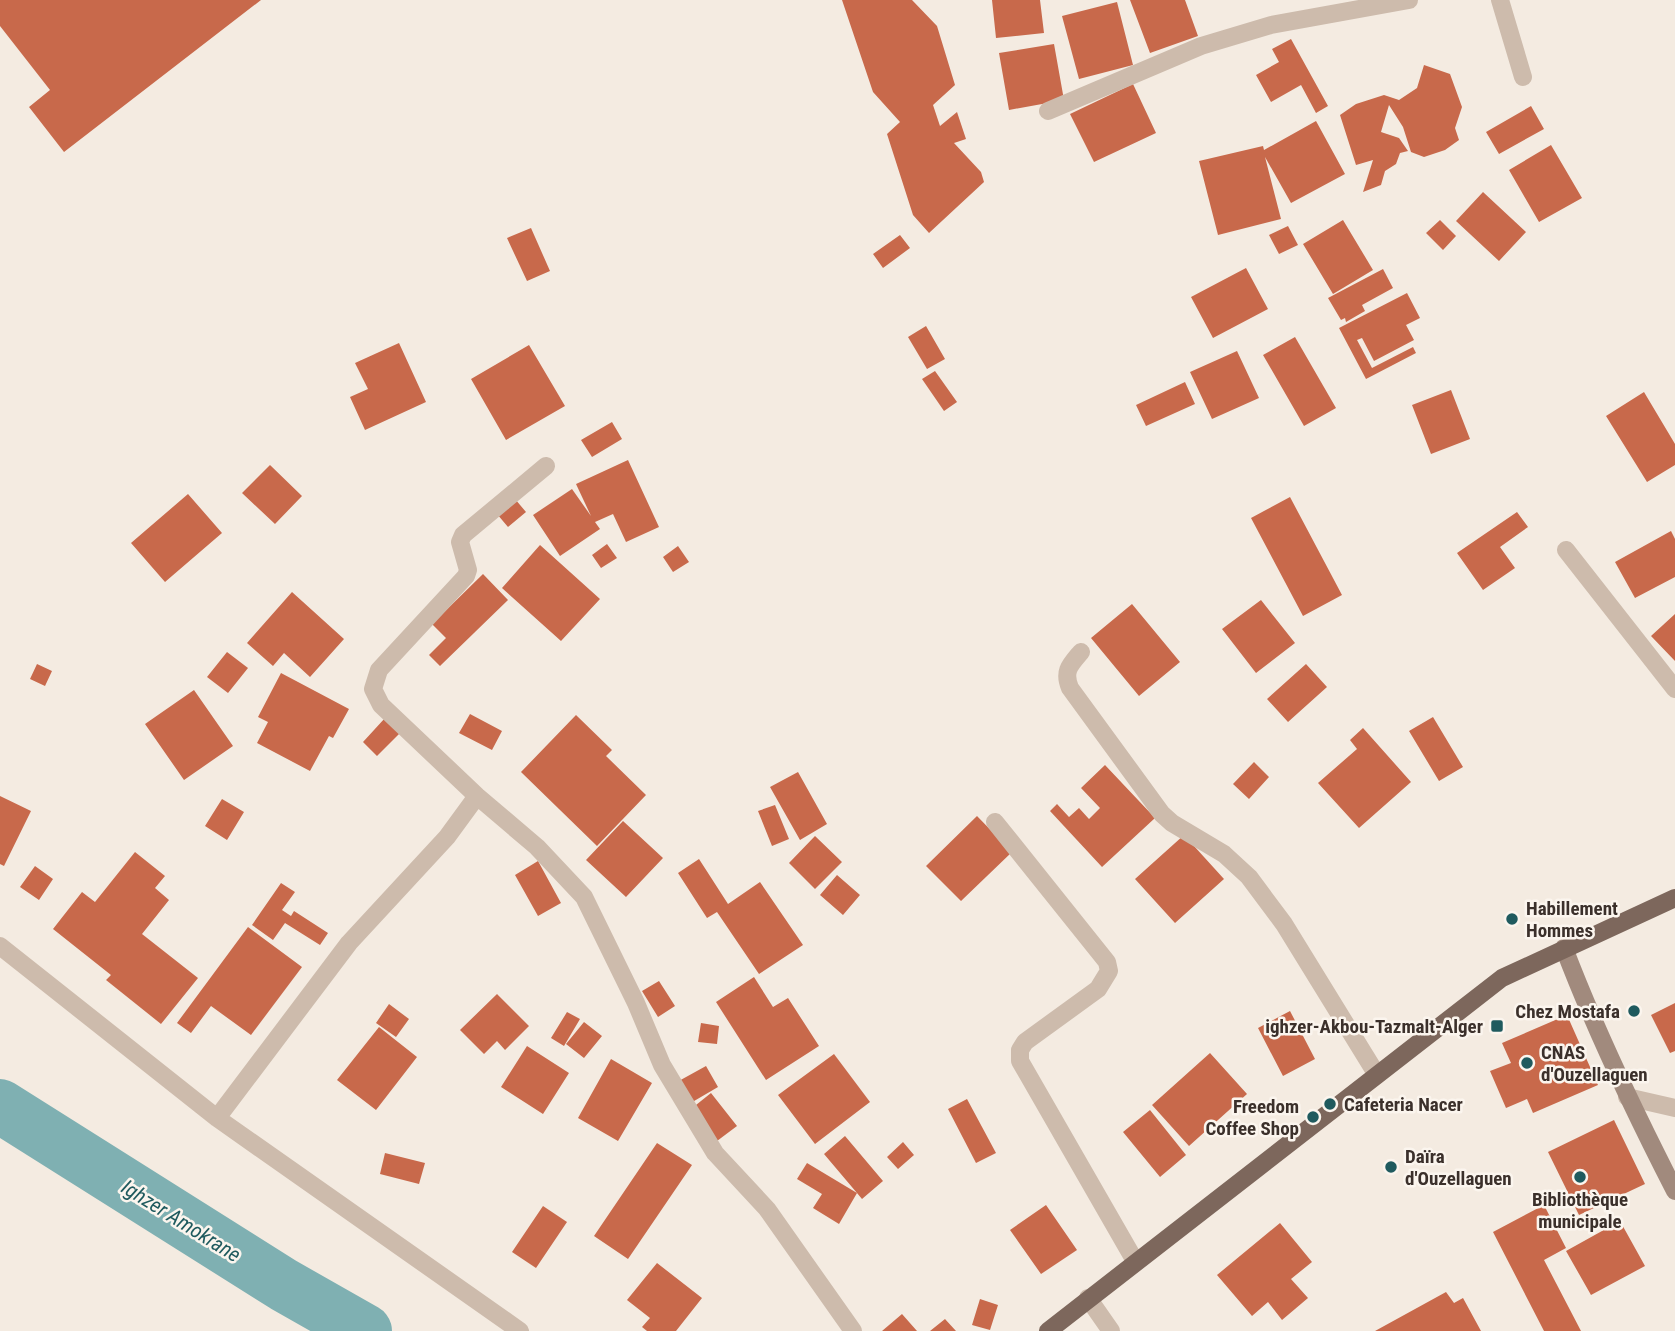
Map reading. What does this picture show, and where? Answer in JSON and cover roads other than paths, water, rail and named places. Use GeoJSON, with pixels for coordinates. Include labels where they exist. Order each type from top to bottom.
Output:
{"type":"FeatureCollection","features":[{"type":"Feature","properties":{"kind":"main road"},"geometry":{"type":"LineString","coordinates":[[1048,1331],[1502,978],[1675,898]]}},
{"type":"Feature","properties":{"kind":"main road"},"geometry":{"type":"LineString","coordinates":[[1564,948],[1627,1097],[1675,1191]]}},
{"type":"Feature","properties":{"kind":"street"},"geometry":{"type":"LineString","coordinates":[[1048,111],[1201,46],[1271,25],[1409,0]]}},
{"type":"Feature","properties":{"kind":"street"},"geometry":{"type":"LineString","coordinates":[[1500,0],[1522,77]]}},
{"type":"Feature","properties":{"kind":"street"},"geometry":{"type":"LineString","coordinates":[[547,467],[463,535],[460,542],[468,570],[466,576],[379,670],[373,689],[381,705],[477,796],[537,847],[584,897],[636,1003],[662,1065],[715,1153],[767,1209],[853,1331]]}},
{"type":"Feature","properties":{"kind":"street"},"geometry":{"type":"LineString","coordinates":[[1566,550],[1675,689]]}},
{"type":"Feature","properties":{"kind":"street"},"geometry":{"type":"LineString","coordinates":[[1081,652],[1067,667],[1066,678],[1070,688],[1162,814],[1172,823],[1224,854],[1249,877],[1284,924],[1377,1075]]}},
{"type":"Feature","properties":{"kind":"street"},"geometry":{"type":"LineString","coordinates":[[217,1118],[349,943],[447,837],[477,796]]}},
{"type":"Feature","properties":{"kind":"street"},"geometry":{"type":"LineString","coordinates":[[995,822],[1107,962],[1109,971],[1098,989],[1025,1042],[1020,1050],[1020,1061],[1135,1261]]}},
{"type":"Feature","properties":{"kind":"street"},"geometry":{"type":"LineString","coordinates":[[0,946],[217,1118],[520,1331]]}},
{"type":"Feature","properties":{"kind":"street"},"geometry":{"type":"LineString","coordinates":[[1627,1097],[1675,1108]]}},
{"type":"Feature","properties":{"kind":"street"},"geometry":{"type":"LineString","coordinates":[[1088,1298],[1111,1331]]}},
{"type":"Feature","properties":{"kind":"waterway","name":"Ighzer Amokrane"},"geometry":{"type":"LineString","coordinates":[[0,1106],[284,1285],[365,1331]]}},
{"type":"Feature","properties":{"kind":"place","name":"Habillement Hommes"},"geometry":{"type":"Point","coordinates":[1512,919]}},
{"type":"Feature","properties":{"kind":"place","name":"Chez Mostafa"},"geometry":{"type":"Point","coordinates":[1634,1011]}},
{"type":"Feature","properties":{"kind":"place","name":"ighzer-Akbou-Tazmalt-Alger"},"geometry":{"type":"Point","coordinates":[1497,1026]}},
{"type":"Feature","properties":{"kind":"place","name":"CNAS d'Ouzellaguen"},"geometry":{"type":"Point","coordinates":[1527,1063]}},
{"type":"Feature","properties":{"kind":"place","name":"Cafeteria Nacer"},"geometry":{"type":"Point","coordinates":[1330,1104]}},
{"type":"Feature","properties":{"kind":"place","name":"Freedom Coffee Shop"},"geometry":{"type":"Point","coordinates":[1313,1117]}},
{"type":"Feature","properties":{"kind":"place","name":"Daïra d'Ouzellaguen"},"geometry":{"type":"Point","coordinates":[1391,1167]}},
{"type":"Feature","properties":{"kind":"place","name":"Bibliothèque municipale"},"geometry":{"type":"Point","coordinates":[1580,1177]}}]}
